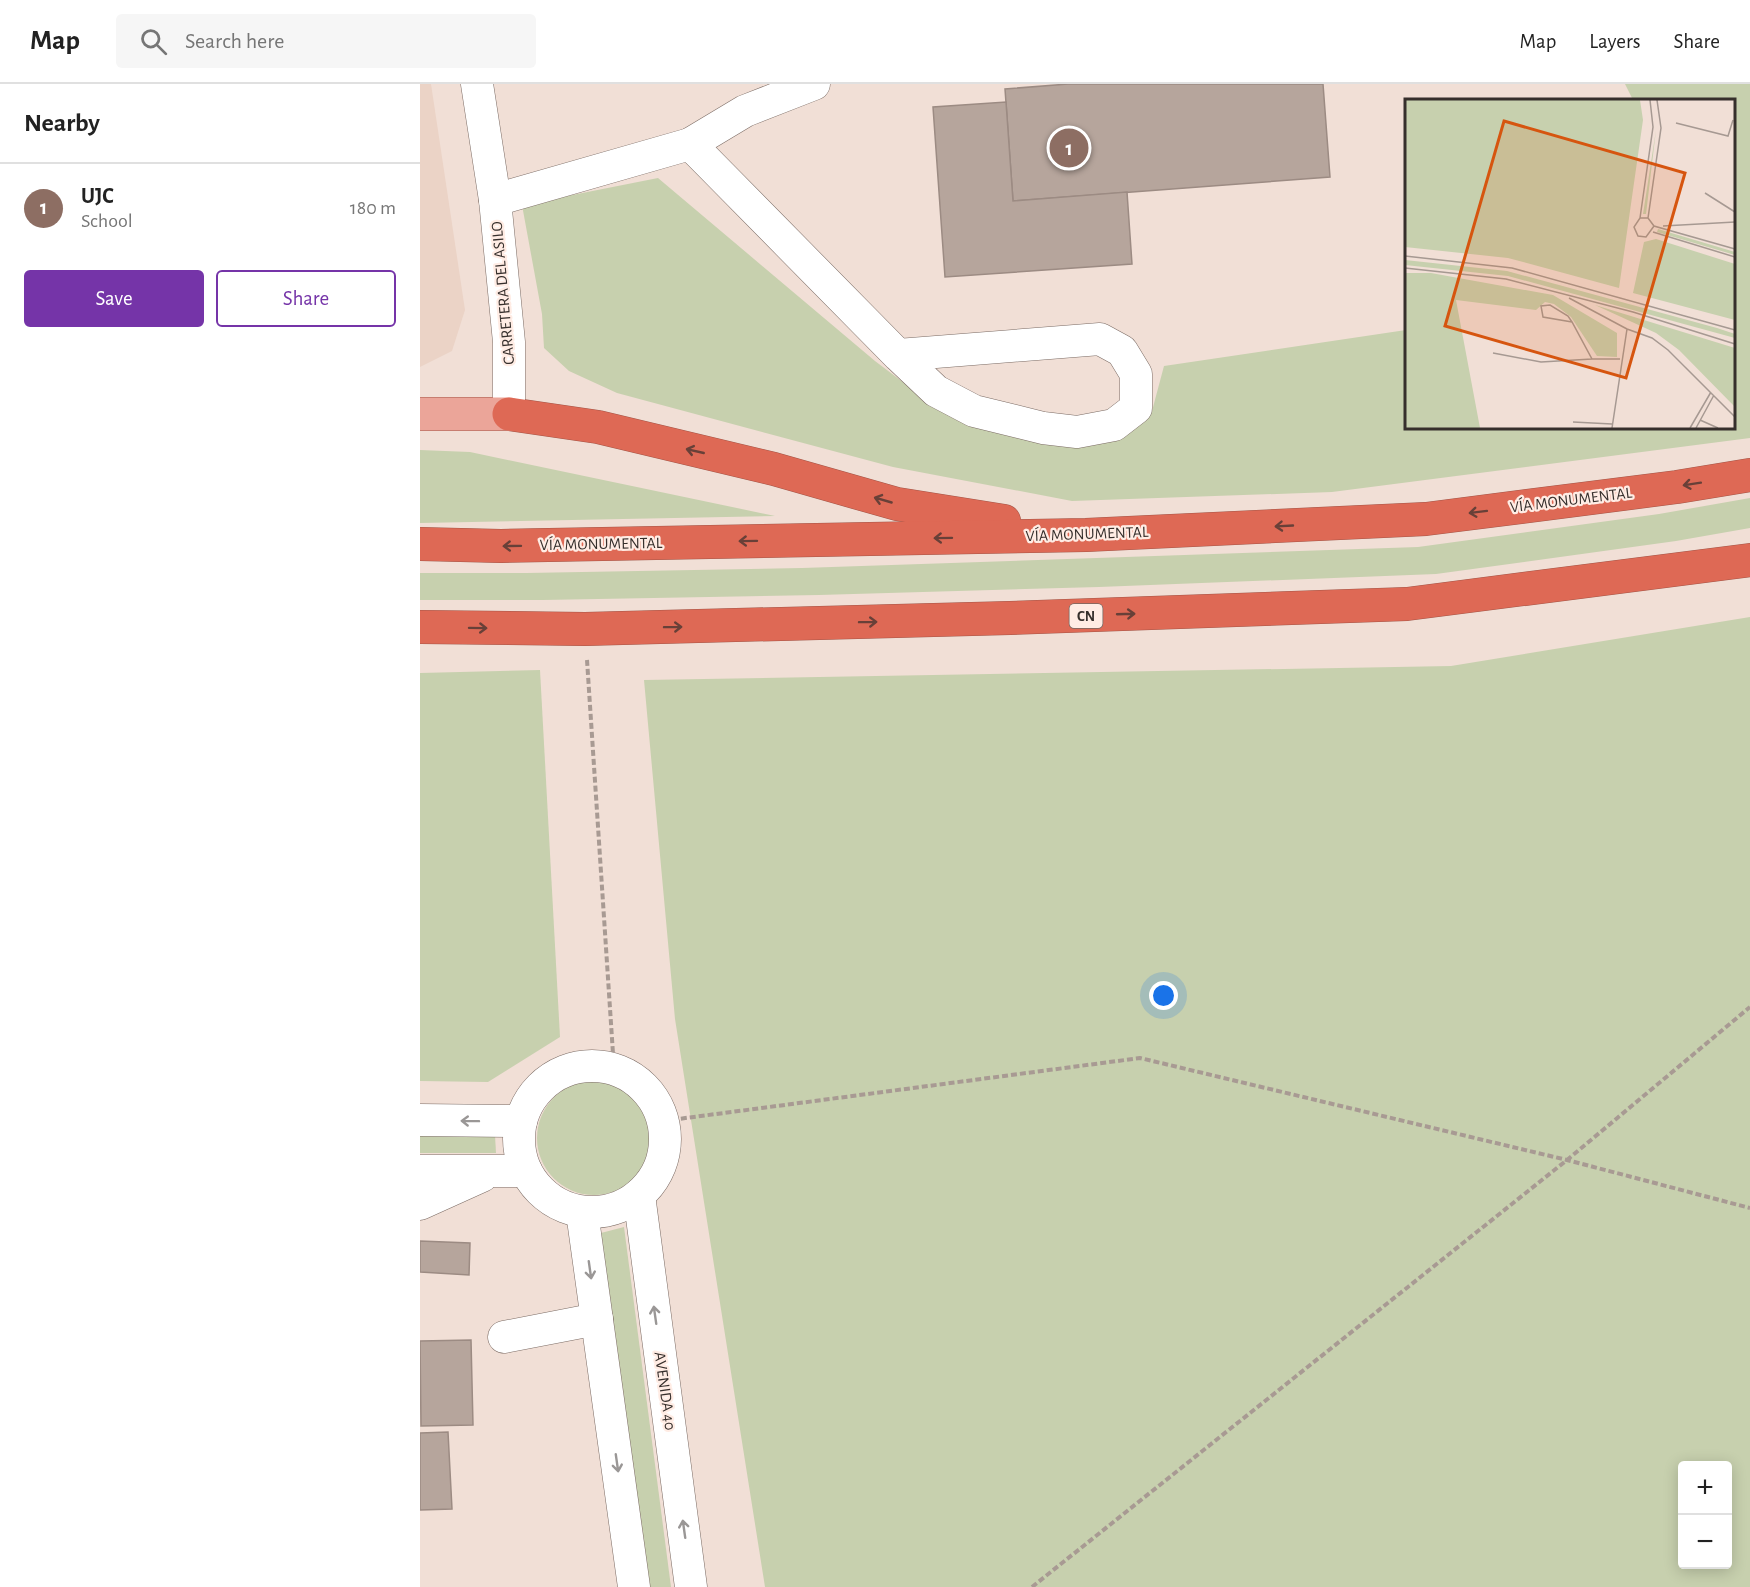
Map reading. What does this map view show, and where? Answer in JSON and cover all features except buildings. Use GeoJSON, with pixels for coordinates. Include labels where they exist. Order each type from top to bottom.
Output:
{"type":"FeatureCollection","features":[{"type":"Feature","properties":{"kind":"highway"},"geometry":{"type":"LineString","coordinates":[[509,414],[598,427],[774,470],[897,504],[1086,535]]}},
{"type":"Feature","properties":{"kind":"highway","name":"VÍA MONUMENTAL"},"geometry":{"type":"LineString","coordinates":[[420,544],[501,546],[1086,535],[1426,519],[1677,487],[1750,475]]}},
{"type":"Feature","properties":{"kind":"highway","name":"CN"},"geometry":{"type":"LineString","coordinates":[[420,627],[585,629],[1010,618],[1407,604],[1750,560]]}},
{"type":"Feature","properties":{"kind":"main road"},"geometry":{"type":"LineString","coordinates":[[420,414],[509,414]]}},
{"type":"Feature","properties":{"kind":"street","name":"CARRETERA DEL ASILO"},"geometry":{"type":"LineString","coordinates":[[477,84],[495,200],[509,342],[509,414]]}},
{"type":"Feature","properties":{"kind":"street"},"geometry":{"type":"LineString","coordinates":[[495,200],[690,144],[745,111],[814,84]]}},
{"type":"Feature","properties":{"kind":"street"},"geometry":{"type":"LineString","coordinates":[[690,144],[897,355],[936,391],[974,411],[1043,428],[1077,432],[1114,425],[1136,408],[1136,374],[1122,351],[1100,339],[897,355]]}},
{"type":"Feature","properties":{"kind":"street"},"geometry":{"type":"LineString","coordinates":[[585,1066],[614,1070],[636,1081],[653,1099],[663,1121],[665,1149],[657,1174],[639,1195],[613,1210],[582,1212],[559,1205],[540,1191],[526,1171],[519,1147],[521,1121],[534,1095],[556,1075],[585,1066]]}},
{"type":"Feature","properties":{"kind":"street"},"geometry":{"type":"LineString","coordinates":[[420,1120],[521,1121]]}},
{"type":"Feature","properties":{"kind":"street"},"geometry":{"type":"LineString","coordinates":[[420,1171],[526,1171]]}},
{"type":"Feature","properties":{"kind":"street"},"geometry":{"type":"LineString","coordinates":[[420,1204],[492,1171]]}},
{"type":"Feature","properties":{"kind":"street","name":"AVENIDA 40"},"geometry":{"type":"LineString","coordinates":[[639,1195],[691,1587]]}},
{"type":"Feature","properties":{"kind":"street"},"geometry":{"type":"LineString","coordinates":[[582,1212],[634,1587]]}},
{"type":"Feature","properties":{"kind":"street"},"geometry":{"type":"LineString","coordinates":[[504,1337],[597,1319]]}},
{"type":"Feature","properties":{"kind":"path"},"geometry":{"type":"LineString","coordinates":[[585,629],[614,1070]]}},
{"type":"Feature","properties":{"kind":"path"},"geometry":{"type":"LineString","coordinates":[[1032,1587],[1567,1160],[1750,1007]]}},
{"type":"Feature","properties":{"kind":"path"},"geometry":{"type":"LineString","coordinates":[[663,1121],[1140,1058],[1567,1160],[1750,1208]]}},
{"type":"Feature","properties":{"kind":"shaded area"},"geometry":{"type":"Polygon","coordinates":[[[420,84],[431,84],[465,310],[452,351],[420,367],[420,84]]]}},
{"type":"Feature","properties":{"kind":"green space"},"geometry":{"type":"Polygon","coordinates":[[[1625,84],[1750,84],[1750,438],[1332,492],[1072,501],[893,467],[617,393],[569,371],[544,348],[542,314],[522,205],[658,178],[875,361],[912,389],[1116,440],[1152,411],[1164,366],[1405,330],[1405,429],[1735,429],[1735,99],[1632,99],[1625,84]]]}},
{"type":"Feature","properties":{"kind":"green space"},"geometry":{"type":"Polygon","coordinates":[[[420,450],[470,452],[775,516],[420,523],[420,450]]]}},
{"type":"Feature","properties":{"kind":"green space"},"geometry":{"type":"Polygon","coordinates":[[[1750,498],[1750,528],[1676,541],[1436,574],[819,595],[420,600],[420,573],[802,568],[1418,547],[1659,514],[1750,498]]]}},
{"type":"Feature","properties":{"kind":"green space"},"geometry":{"type":"Polygon","coordinates":[[[1750,617],[1750,1587],[765,1587],[675,1019],[644,680],[1451,666],[1750,617]]]}},
{"type":"Feature","properties":{"kind":"green space"},"geometry":{"type":"Polygon","coordinates":[[[540,670],[560,1037],[488,1082],[420,1081],[420,673],[540,670]]]}},
{"type":"Feature","properties":{"kind":"green space"},"geometry":{"type":"Polygon","coordinates":[[[594,1081],[616,1085],[634,1098],[647,1116],[651,1138],[647,1160],[634,1178],[616,1191],[594,1195],[572,1191],[554,1178],[541,1160],[537,1138],[541,1116],[554,1098],[572,1085],[594,1081]]]}},
{"type":"Feature","properties":{"kind":"green space"},"geometry":{"type":"Polygon","coordinates":[[[420,1134],[495,1135],[496,1153],[420,1153],[420,1134]]]}},
{"type":"Feature","properties":{"kind":"green space"},"geometry":{"type":"Polygon","coordinates":[[[624,1227],[671,1587],[650,1587],[601,1233],[624,1227]]]}},
{"type":"Feature","properties":{"kind":"place","name":"UJC"},"geometry":{"type":"Point","coordinates":[1069,148]}}]}
